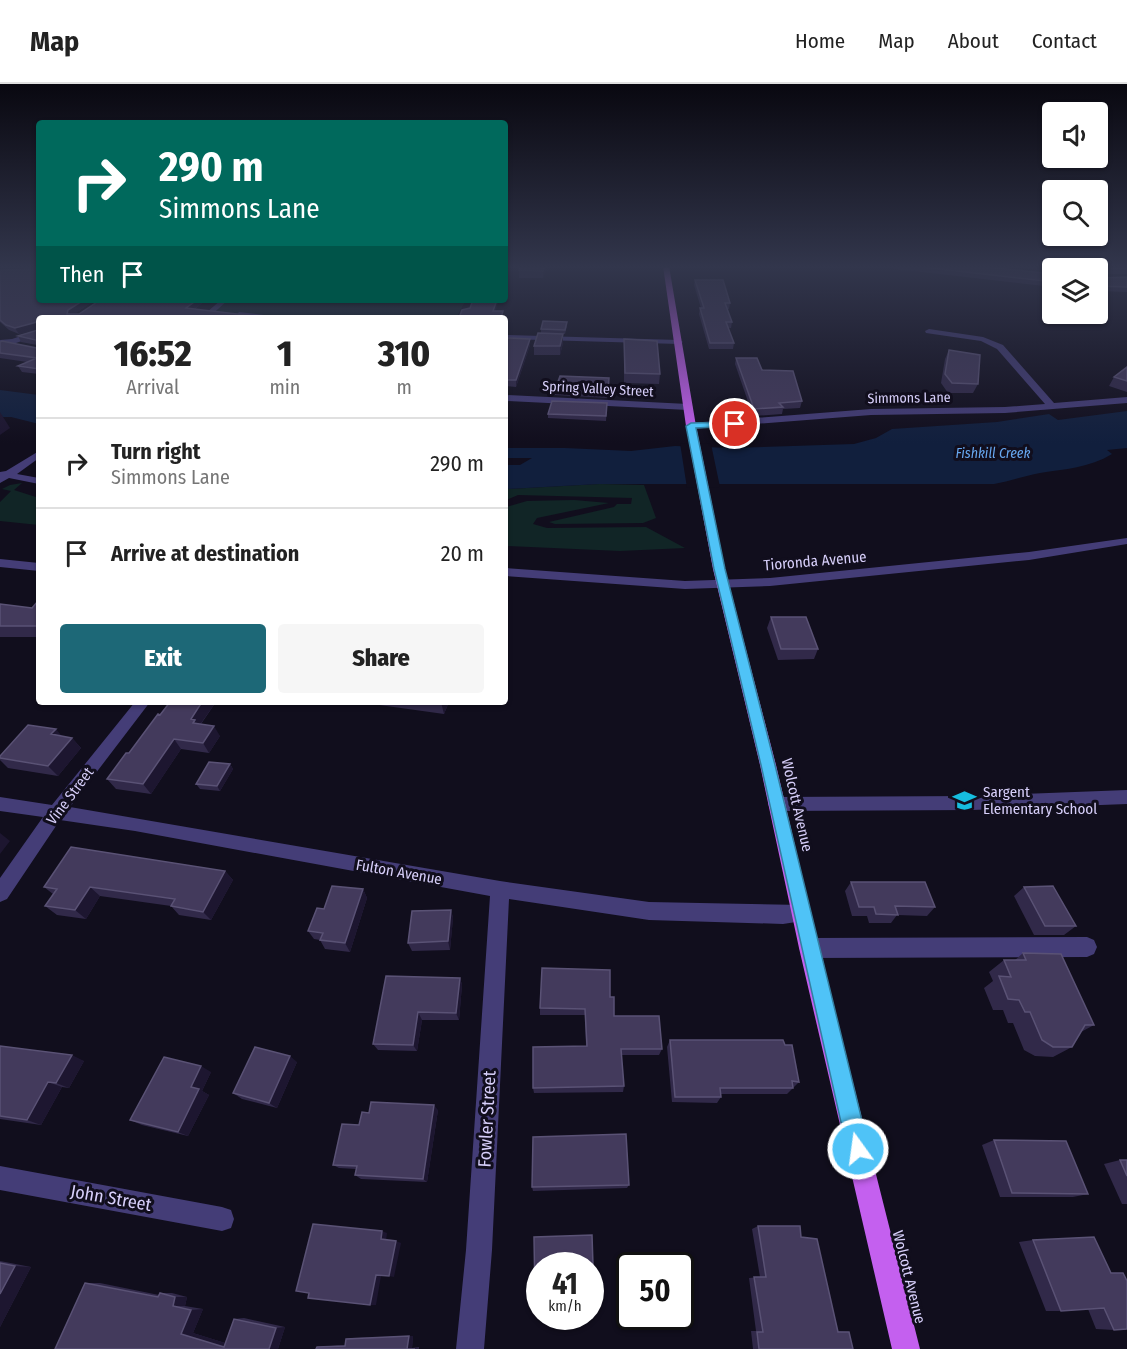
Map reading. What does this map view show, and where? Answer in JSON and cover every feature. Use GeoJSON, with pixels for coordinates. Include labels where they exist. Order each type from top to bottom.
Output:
{"type":"FeatureCollection","features":[{"type":"Feature","properties":{"kind":"main road","name":"Wolcott Avenue"},"geometry":{"type":"LineString","coordinates":[[676,325],[691,428],[721,577],[906,1349]]}},
{"type":"Feature","properties":{"kind":"street"},"geometry":{"type":"LineString","coordinates":[[929,331],[983,339],[1000,346],[1051,406]]}},
{"type":"Feature","properties":{"kind":"street"},"geometry":{"type":"LineString","coordinates":[[0,343],[36,333]]}},
{"type":"Feature","properties":{"kind":"street"},"geometry":{"type":"LineString","coordinates":[[508,337],[679,342]]}},
{"type":"Feature","properties":{"kind":"street"},"geometry":{"type":"LineString","coordinates":[[0,343],[21,348]]}},
{"type":"Feature","properties":{"kind":"street","name":"Spring Valley Street"},"geometry":{"type":"LineString","coordinates":[[508,398],[688,407]]}},
{"type":"Feature","properties":{"kind":"street","name":"Simmons Lane"},"geometry":{"type":"LineString","coordinates":[[691,428],[871,412],[1005,410],[1127,400]]}},
{"type":"Feature","properties":{"kind":"street"},"geometry":{"type":"LineString","coordinates":[[3,476],[36,456]]}},
{"type":"Feature","properties":{"kind":"street"},"geometry":{"type":"LineString","coordinates":[[3,476],[36,481]]}},
{"type":"Feature","properties":{"kind":"street","name":"Tioronda Avenue"},"geometry":{"type":"LineString","coordinates":[[508,572],[685,585],[721,577],[770,582],[1029,556],[1127,541]]}},
{"type":"Feature","properties":{"kind":"street"},"geometry":{"type":"LineString","coordinates":[[0,563],[36,567]]}},
{"type":"Feature","properties":{"kind":"street","name":"Vine Street"},"geometry":{"type":"LineString","coordinates":[[0,893],[56,812],[142,705]]}},
{"type":"Feature","properties":{"kind":"street"},"geometry":{"type":"LineString","coordinates":[[776,804],[972,803],[1127,797]]}},
{"type":"Feature","properties":{"kind":"street","name":"Fulton Avenue"},"geometry":{"type":"LineString","coordinates":[[0,804],[135,824],[500,890],[649,911],[801,914]]}},
{"type":"Feature","properties":{"kind":"street","name":"Fowler Street"},"geometry":{"type":"LineString","coordinates":[[470,1349],[479,1250],[500,890]]}},
{"type":"Feature","properties":{"kind":"street"},"geometry":{"type":"LineString","coordinates":[[809,948],[1087,947]]}},
{"type":"Feature","properties":{"kind":"street","name":"John Street"},"geometry":{"type":"LineString","coordinates":[[0,1178],[222,1219]]}},
{"type":"Feature","properties":{"kind":"green space"},"geometry":{"type":"Polygon","coordinates":[[[22,483],[14,490],[36,497],[36,525],[0,521],[0,502],[11,491],[2,489],[22,483]]]}},
{"type":"Feature","properties":{"kind":"green space"},"geometry":{"type":"Polygon","coordinates":[[[599,484],[644,485],[656,518],[643,523],[555,524],[549,522],[614,507],[617,504],[631,504],[632,498],[518,495],[508,499],[508,489],[599,484]]]}},
{"type":"Feature","properties":{"kind":"green space"},"geometry":{"type":"Polygon","coordinates":[[[574,500],[609,503],[537,518],[533,524],[547,528],[646,527],[685,548],[620,551],[508,546],[508,506],[527,501],[574,500]]]}},
{"type":"Feature","properties":{"kind":"water"},"geometry":{"type":"Polygon","coordinates":[[[0,390],[36,395],[36,423],[11,417],[0,417],[0,390]]]}},
{"type":"Feature","properties":{"kind":"water","name":"Fishkill Creek"},"geometry":{"type":"Polygon","coordinates":[[[1127,411],[1127,448],[1107,450],[1112,454],[1086,465],[994,484],[599,484],[508,489],[508,465],[520,465],[532,458],[508,458],[508,448],[631,451],[675,446],[731,448],[854,444],[876,438],[892,429],[997,422],[1049,414],[1058,420],[1127,411]]]}},
{"type":"Feature","properties":{"kind":"pier"},"geometry":{"type":"Polygon","coordinates":[[[680,443],[711,444],[720,487],[687,488],[680,443]]]}},
{"type":"Feature","properties":{"kind":"building"},"geometry":{"type":"Polygon","coordinates":[[[6,325],[26,325],[15,328],[6,325]]]}},
{"type":"Feature","properties":{"kind":"building"},"geometry":{"type":"Polygon","coordinates":[[[542,325],[566,325],[565,330],[541,329],[542,325]]]}},
{"type":"Feature","properties":{"kind":"building"},"geometry":{"type":"Polygon","coordinates":[[[705,325],[727,325],[734,343],[710,343],[705,325]]]}},
{"type":"Feature","properties":{"kind":"building"},"geometry":{"type":"Polygon","coordinates":[[[36,331],[36,340],[18,336],[36,331]]]}},
{"type":"Feature","properties":{"kind":"building"},"geometry":{"type":"Polygon","coordinates":[[[538,333],[563,334],[560,346],[534,346],[538,333]]]}},
{"type":"Feature","properties":{"kind":"building"},"geometry":{"type":"Polygon","coordinates":[[[508,338],[530,339],[516,380],[508,380],[508,338]]]}},
{"type":"Feature","properties":{"kind":"building"},"geometry":{"type":"Polygon","coordinates":[[[624,339],[657,341],[660,374],[625,373],[624,339]]]}},
{"type":"Feature","properties":{"kind":"building"},"geometry":{"type":"Polygon","coordinates":[[[0,342],[36,348],[36,358],[0,353],[0,342]]]}},
{"type":"Feature","properties":{"kind":"building"},"geometry":{"type":"Polygon","coordinates":[[[949,350],[980,355],[978,384],[952,383],[945,374],[949,350]]]}},
{"type":"Feature","properties":{"kind":"building"},"geometry":{"type":"Polygon","coordinates":[[[36,358],[36,369],[18,366],[36,358]]]}},
{"type":"Feature","properties":{"kind":"building"},"geometry":{"type":"Polygon","coordinates":[[[736,358],[757,358],[762,370],[793,371],[802,401],[779,403],[783,407],[754,409],[736,358]]]}},
{"type":"Feature","properties":{"kind":"building"},"geometry":{"type":"Polygon","coordinates":[[[1127,367],[1127,381],[1114,377],[1127,367]]]}},
{"type":"Feature","properties":{"kind":"building"},"geometry":{"type":"Polygon","coordinates":[[[560,376],[609,378],[608,393],[555,390],[560,376]]]}},
{"type":"Feature","properties":{"kind":"building"},"geometry":{"type":"Polygon","coordinates":[[[552,401],[607,403],[606,416],[548,414],[552,401]]]}},
{"type":"Feature","properties":{"kind":"building"},"geometry":{"type":"Polygon","coordinates":[[[36,603],[36,626],[0,626],[0,604],[32,608],[36,603]]]}},
{"type":"Feature","properties":{"kind":"building"},"geometry":{"type":"Polygon","coordinates":[[[771,617],[806,617],[818,649],[781,649],[771,617]]]}},
{"type":"Feature","properties":{"kind":"building"},"geometry":{"type":"Polygon","coordinates":[[[168,705],[200,705],[191,719],[195,720],[193,723],[214,726],[203,743],[174,739],[143,784],[107,779],[158,714],[160,715],[168,705]]]}},
{"type":"Feature","properties":{"kind":"building"},"geometry":{"type":"Polygon","coordinates":[[[28,725],[56,729],[51,734],[72,738],[48,766],[0,758],[28,725]]]}},
{"type":"Feature","properties":{"kind":"building"},"geometry":{"type":"Polygon","coordinates":[[[209,762],[230,764],[217,786],[196,784],[209,762]]]}},
{"type":"Feature","properties":{"kind":"building"},"geometry":{"type":"Polygon","coordinates":[[[71,847],[225,871],[203,912],[171,906],[175,899],[90,887],[75,910],[45,906],[57,889],[44,887],[71,847]]]}},
{"type":"Feature","properties":{"kind":"building"},"geometry":{"type":"Polygon","coordinates":[[[851,882],[925,882],[935,907],[895,906],[898,915],[876,914],[874,907],[859,907],[851,882]]]}},
{"type":"Feature","properties":{"kind":"building"},"geometry":{"type":"Polygon","coordinates":[[[332,886],[363,889],[345,943],[320,940],[323,933],[308,931],[317,908],[324,909],[332,886]]]}},
{"type":"Feature","properties":{"kind":"building"},"geometry":{"type":"Polygon","coordinates":[[[1053,886],[1076,926],[1045,926],[1024,887],[1053,886]]]}},
{"type":"Feature","properties":{"kind":"building"},"geometry":{"type":"Polygon","coordinates":[[[451,910],[448,941],[408,943],[412,911],[451,910]]]}},
{"type":"Feature","properties":{"kind":"building"},"geometry":{"type":"Polygon","coordinates":[[[1023,953],[1061,954],[1094,1025],[1085,1025],[1072,1047],[1053,1047],[1042,1040],[1030,1012],[1025,1012],[1019,1000],[1008,999],[999,976],[1011,977],[1004,960],[1026,960],[1023,953]]]}},
{"type":"Feature","properties":{"kind":"building"},"geometry":{"type":"Polygon","coordinates":[[[542,968],[610,970],[610,997],[614,997],[614,1016],[659,1016],[662,1049],[621,1049],[624,1086],[533,1088],[533,1047],[587,1046],[585,1009],[540,1008],[542,968]]]}},
{"type":"Feature","properties":{"kind":"building"},"geometry":{"type":"Polygon","coordinates":[[[386,976],[460,978],[456,1013],[418,1012],[413,1045],[373,1044],[386,976]]]}},
{"type":"Feature","properties":{"kind":"building"},"geometry":{"type":"Polygon","coordinates":[[[670,1040],[783,1040],[785,1045],[792,1045],[799,1082],[792,1081],[793,1088],[720,1088],[721,1097],[675,1097],[670,1040]]]}},
{"type":"Feature","properties":{"kind":"building"},"geometry":{"type":"Polygon","coordinates":[[[0,1046],[72,1055],[56,1083],[48,1082],[27,1120],[0,1116],[0,1046]]]}},
{"type":"Feature","properties":{"kind":"building"},"geometry":{"type":"Polygon","coordinates":[[[255,1047],[290,1056],[269,1103],[233,1093],[255,1047]]]}},
{"type":"Feature","properties":{"kind":"building"},"geometry":{"type":"Polygon","coordinates":[[[164,1057],[201,1066],[191,1087],[199,1089],[178,1132],[130,1120],[164,1057]]]}},
{"type":"Feature","properties":{"kind":"building"},"geometry":{"type":"Polygon","coordinates":[[[371,1102],[434,1105],[423,1179],[355,1175],[357,1166],[333,1165],[342,1124],[359,1125],[362,1112],[369,1113],[371,1102]]]}},
{"type":"Feature","properties":{"kind":"building"},"geometry":{"type":"Polygon","coordinates":[[[626,1134],[629,1185],[532,1187],[533,1137],[626,1134]]]}},
{"type":"Feature","properties":{"kind":"building"},"geometry":{"type":"Polygon","coordinates":[[[994,1140],[1066,1141],[1088,1194],[1012,1193],[994,1140]]]}},
{"type":"Feature","properties":{"kind":"building"},"geometry":{"type":"Polygon","coordinates":[[[1120,1160],[1127,1160],[1127,1176],[1120,1160]]]}},
{"type":"Feature","properties":{"kind":"building"},"geometry":{"type":"Polygon","coordinates":[[[313,1224],[382,1231],[381,1239],[396,1241],[389,1276],[376,1275],[370,1305],[308,1298],[309,1293],[296,1291],[313,1224]]]}},
{"type":"Feature","properties":{"kind":"building"},"geometry":{"type":"Polygon","coordinates":[[[758,1226],[800,1226],[801,1237],[817,1239],[838,1332],[849,1332],[853,1349],[759,1349],[757,1332],[763,1332],[754,1277],[766,1277],[758,1226]]]}},
{"type":"Feature","properties":{"kind":"building"},"geometry":{"type":"Polygon","coordinates":[[[592,1235],[593,1252],[534,1252],[534,1237],[592,1235]]]}},
{"type":"Feature","properties":{"kind":"building"},"geometry":{"type":"Polygon","coordinates":[[[1094,1237],[1111,1273],[1123,1273],[1127,1281],[1127,1329],[1114,1330],[1104,1308],[1061,1311],[1033,1240],[1094,1237]]]}},
{"type":"Feature","properties":{"kind":"building"},"geometry":{"type":"Polygon","coordinates":[[[0,1263],[15,1266],[0,1294],[0,1263]]]}},
{"type":"Feature","properties":{"kind":"building"},"geometry":{"type":"Polygon","coordinates":[[[85,1283],[158,1297],[160,1293],[175,1297],[173,1306],[191,1310],[181,1334],[224,1347],[234,1319],[276,1328],[269,1349],[55,1349],[85,1283]]]}},
{"type":"Feature","properties":{"kind":"building"},"geometry":{"type":"Polygon","coordinates":[[[409,1336],[407,1349],[316,1349],[317,1347],[345,1346],[346,1339],[409,1336]]]}},
{"type":"Feature","properties":{"kind":"place","name":"Sargent Elementary School"},"geometry":{"type":"Point","coordinates":[965,801]}},
{"type":"Feature","properties":{"kind":"route"},"geometry":{"type":"LineString","coordinates":[[735,424],[691,426],[719,569],[768,765],[809,948],[858,1149]]}}]}
